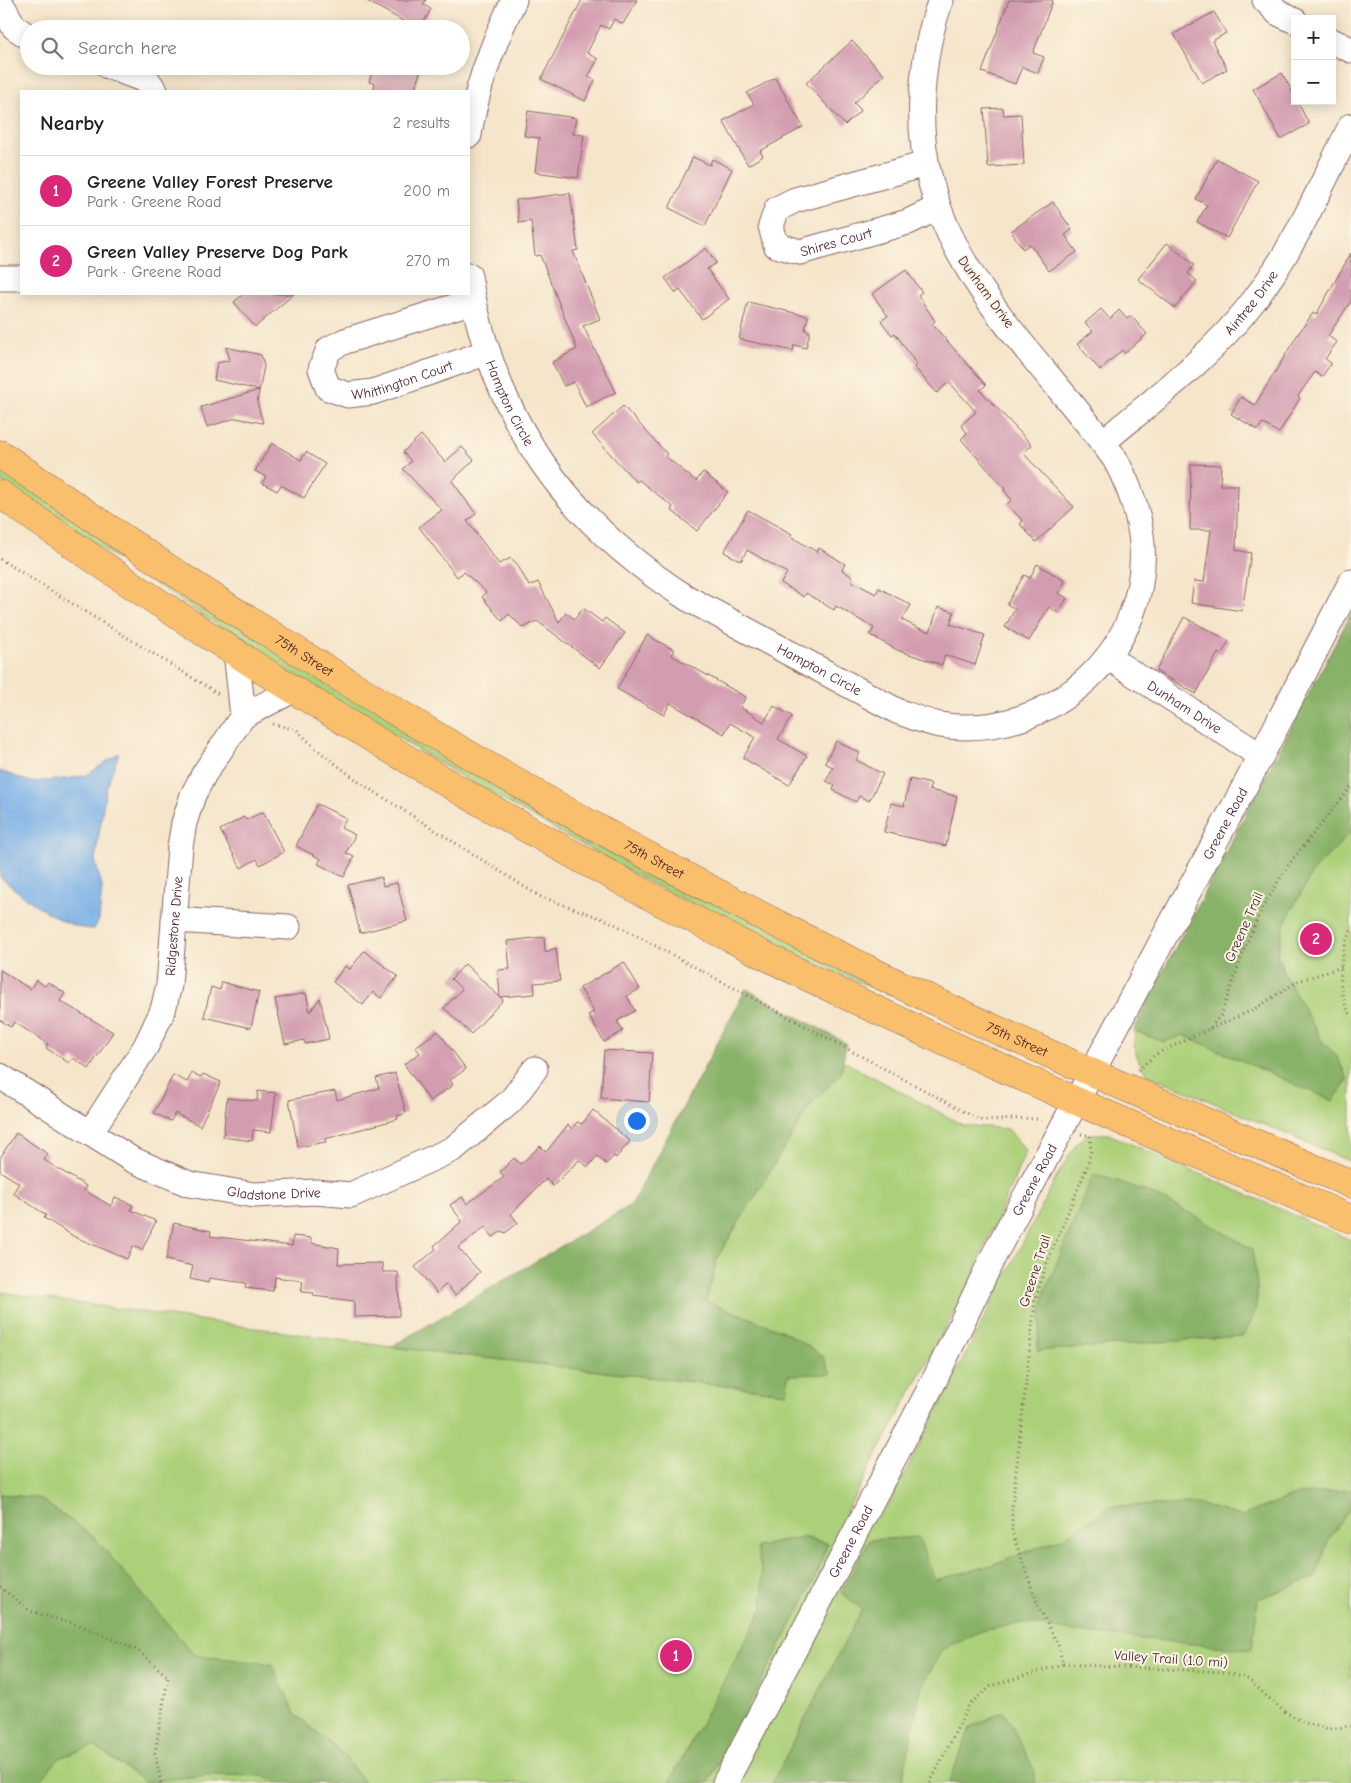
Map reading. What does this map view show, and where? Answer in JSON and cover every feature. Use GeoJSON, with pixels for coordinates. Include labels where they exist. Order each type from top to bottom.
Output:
{"type":"FeatureCollection","features":[{"type":"Feature","properties":{"kind":"main road","name":"75th Street"},"geometry":{"type":"LineString","coordinates":[[0,454],[95,521],[282,643],[374,700],[556,806],[802,937],[900,985],[1124,1087],[1351,1184]]}},
{"type":"Feature","properties":{"kind":"main road"},"geometry":{"type":"LineString","coordinates":[[0,494],[126,581],[295,689],[479,800],[670,906],[805,975],[1075,1100],[1351,1220]]}},
{"type":"Feature","properties":{"kind":"street"},"geometry":{"type":"LineString","coordinates":[[470,130],[482,75],[498,32],[514,0]]}},
{"type":"Feature","properties":{"kind":"street","name":"Dunham Drive"},"geometry":{"type":"LineString","coordinates":[[941,0],[929,42],[923,76],[921,110],[926,164],[931,191],[937,208],[957,253],[982,291],[1102,442]]}},
{"type":"Feature","properties":{"kind":"street"},"geometry":{"type":"LineString","coordinates":[[1265,0],[1278,13],[1291,20]]}},
{"type":"Feature","properties":{"kind":"street"},"geometry":{"type":"LineString","coordinates":[[7,5],[14,27],[20,31]]}},
{"type":"Feature","properties":{"kind":"street"},"geometry":{"type":"LineString","coordinates":[[1336,43],[1351,50]]}},
{"type":"Feature","properties":{"kind":"street"},"geometry":{"type":"LineString","coordinates":[[132,75],[148,81],[153,90]]}},
{"type":"Feature","properties":{"kind":"street","name":"Aintree Drive"},"geometry":{"type":"LineString","coordinates":[[1102,442],[1192,367],[1222,338],[1255,300],[1294,240],[1351,126]]}},
{"type":"Feature","properties":{"kind":"street","name":"Shires Court"},"geometry":{"type":"LineString","coordinates":[[926,164],[795,200],[778,209],[771,226],[776,245],[800,252],[908,222],[937,208]]}},
{"type":"Feature","properties":{"kind":"street"},"geometry":{"type":"LineString","coordinates":[[0,278],[20,278]]}},
{"type":"Feature","properties":{"kind":"street","name":"Hampton Circle"},"geometry":{"type":"LineString","coordinates":[[470,282],[473,301],[496,377],[515,418],[538,458],[585,518],[618,549],[687,598],[897,711],[940,725],[967,727],[995,725],[1021,719],[1046,708],[1070,694],[1109,658],[1130,616],[1138,590],[1142,563],[1141,536],[1136,509],[1128,483],[1102,442]]}},
{"type":"Feature","properties":{"kind":"street","name":"Whittington Court"},"geometry":{"type":"LineString","coordinates":[[473,301],[345,341],[329,349],[321,369],[328,388],[348,395],[373,392],[488,352]]}},
{"type":"Feature","properties":{"kind":"street","name":"Greene Road"},"geometry":{"type":"LineString","coordinates":[[725,1783],[932,1386],[993,1257],[1075,1100],[1261,756],[1351,582]]}},
{"type":"Feature","properties":{"kind":"street"},"geometry":{"type":"LineString","coordinates":[[236,651],[243,716]]}},
{"type":"Feature","properties":{"kind":"street","name":"Dunham Drive"},"geometry":{"type":"LineString","coordinates":[[1109,658],[1261,756]]}},
{"type":"Feature","properties":{"kind":"street","name":"Ridgestone Drive"},"geometry":{"type":"LineString","coordinates":[[90,1134],[146,1046],[163,1010],[168,985],[182,831],[193,795],[204,774],[243,716],[295,689]]}},
{"type":"Feature","properties":{"kind":"street"},"geometry":{"type":"LineString","coordinates":[[174,920],[288,928]]}},
{"type":"Feature","properties":{"kind":"street","name":"Gladstone Drive"},"geometry":{"type":"LineString","coordinates":[[0,1076],[90,1134],[149,1168],[182,1181],[213,1190],[254,1195],[315,1192],[351,1195],[453,1149],[512,1101],[535,1069]]}},
{"type":"Feature","properties":{"kind":"path"},"geometry":{"type":"LineString","coordinates":[[0,559],[225,699]]}},
{"type":"Feature","properties":{"kind":"path"},"geometry":{"type":"LineString","coordinates":[[269,724],[297,730],[314,747],[359,782],[539,896],[609,921],[973,1116],[997,1122],[1036,1118]]}},
{"type":"Feature","properties":{"kind":"path","name":"Greene Trail"},"geometry":{"type":"LineString","coordinates":[[1210,1029],[1221,1015],[1244,950],[1262,908],[1289,864],[1351,787]]}},
{"type":"Feature","properties":{"kind":"path"},"geometry":{"type":"LineString","coordinates":[[1351,931],[1342,958],[1342,992],[1346,1008],[1351,1015]]}},
{"type":"Feature","properties":{"kind":"path"},"geometry":{"type":"LineString","coordinates":[[1124,1087],[1139,1068],[1156,1054],[1253,1010],[1298,981],[1342,967]]}},
{"type":"Feature","properties":{"kind":"path","name":"Greene Trail"},"geometry":{"type":"LineString","coordinates":[[1063,1664],[1058,1644],[1038,1606],[1012,1532],[1012,1508],[1034,1301],[1046,1265],[1087,1167],[1091,1151],[1090,1136],[1104,1113]]}},
{"type":"Feature","properties":{"kind":"path"},"geometry":{"type":"LineString","coordinates":[[1083,1134],[1090,1136]]}},
{"type":"Feature","properties":{"kind":"path"},"geometry":{"type":"LineString","coordinates":[[0,1587],[30,1611],[81,1626],[139,1651],[168,1676],[155,1753],[161,1783]]}},
{"type":"Feature","properties":{"kind":"path"},"geometry":{"type":"LineString","coordinates":[[930,1783],[969,1705],[991,1686],[1063,1664]]}},
{"type":"Feature","properties":{"kind":"path","name":"Valley Trail (1.0 mi)"},"geometry":{"type":"LineString","coordinates":[[1063,1664],[1224,1672],[1248,1679],[1283,1711],[1305,1723],[1329,1729],[1351,1726]]}},
{"type":"Feature","properties":{"kind":"green space"},"geometry":{"type":"Polygon","coordinates":[[[0,468],[890,995],[771,944],[650,883],[476,785],[282,668],[0,481],[0,468]]]}},
{"type":"Feature","properties":{"kind":"green space"},"geometry":{"type":"Polygon","coordinates":[[[1351,614],[1351,1162],[1147,1074],[1137,1056],[1134,1041],[1137,1026],[1145,1006],[1351,614]]]}},
{"type":"Feature","properties":{"kind":"green space"},"geometry":{"type":"Polygon","coordinates":[[[1351,614],[1351,832],[1314,870],[1285,922],[1277,955],[1287,979],[1322,1041],[1336,1055],[1348,1080],[1333,1101],[1183,1035],[1164,1042],[1134,1031],[1145,1006],[1351,614]]]}},
{"type":"Feature","properties":{"kind":"green space"},"geometry":{"type":"Polygon","coordinates":[[[746,989],[846,1043],[841,1074],[811,1104],[718,1256],[706,1301],[785,1332],[822,1355],[831,1374],[788,1375],[787,1393],[391,1347],[631,1205],[746,989]]]}},
{"type":"Feature","properties":{"kind":"green space"},"geometry":{"type":"Polygon","coordinates":[[[843,1061],[963,1125],[1008,1129],[1026,1151],[969,1284],[846,1512],[888,1506],[1056,1178],[1077,1143],[1088,1134],[1108,1134],[1351,1240],[1351,1783],[0,1783],[0,1292],[391,1347],[787,1393],[785,1332],[706,1301],[718,1256],[811,1104],[841,1074],[843,1061]]]}},
{"type":"Feature","properties":{"kind":"green space"},"geometry":{"type":"Polygon","coordinates":[[[1093,1175],[1135,1187],[1175,1205],[1252,1249],[1257,1294],[1254,1313],[1243,1336],[1037,1351],[1044,1294],[1093,1175]]]}},
{"type":"Feature","properties":{"kind":"green space"},"geometry":{"type":"Polygon","coordinates":[[[1351,1490],[1351,1507],[1329,1539],[1316,1577],[1258,1599],[1252,1650],[1086,1633],[1023,1623],[981,1631],[942,1650],[921,1688],[902,1783],[772,1783],[862,1609],[841,1593],[870,1540],[918,1537],[935,1580],[988,1566],[1063,1538],[1110,1506],[1197,1504],[1242,1516],[1297,1494],[1351,1490]]]}},
{"type":"Feature","properties":{"kind":"green space"},"geometry":{"type":"Polygon","coordinates":[[[0,1494],[39,1498],[94,1537],[194,1655],[272,1664],[295,1714],[343,1754],[364,1783],[280,1783],[265,1776],[209,1775],[145,1782],[94,1746],[59,1758],[39,1783],[0,1783],[0,1494]]]}},
{"type":"Feature","properties":{"kind":"green space"},"geometry":{"type":"Polygon","coordinates":[[[801,1537],[828,1543],[813,1583],[708,1783],[669,1783],[763,1608],[762,1576],[757,1547],[801,1537]]]}},
{"type":"Feature","properties":{"kind":"green space"},"geometry":{"type":"Polygon","coordinates":[[[1004,1711],[1033,1768],[1036,1783],[949,1783],[970,1728],[1004,1711]]]}},
{"type":"Feature","properties":{"kind":"water"},"geometry":{"type":"Polygon","coordinates":[[[119,753],[106,788],[95,860],[102,887],[99,920],[94,929],[83,928],[57,918],[0,877],[0,771],[31,782],[65,779],[87,775],[119,753]]]}},
{"type":"Feature","properties":{"kind":"building"},"geometry":{"type":"Polygon","coordinates":[[[365,0],[426,0],[423,4],[431,9],[425,20],[402,20],[365,0]]]}},
{"type":"Feature","properties":{"kind":"building"},"geometry":{"type":"Polygon","coordinates":[[[582,0],[637,0],[623,24],[614,19],[609,29],[601,25],[587,53],[598,59],[588,77],[595,80],[585,101],[541,79],[582,0]]]}},
{"type":"Feature","properties":{"kind":"building"},"geometry":{"type":"Polygon","coordinates":[[[1009,0],[1053,0],[1033,53],[1044,57],[1038,73],[1022,67],[1015,84],[982,72],[1009,0]]]}},
{"type":"Feature","properties":{"kind":"building"},"geometry":{"type":"Polygon","coordinates":[[[1214,12],[1226,33],[1212,41],[1227,69],[1202,83],[1174,34],[1214,12]]]}},
{"type":"Feature","properties":{"kind":"building"},"geometry":{"type":"Polygon","coordinates":[[[852,41],[884,75],[854,103],[861,110],[845,125],[806,83],[852,41]]]}},
{"type":"Feature","properties":{"kind":"building"},"geometry":{"type":"Polygon","coordinates":[[[1282,73],[1291,90],[1291,105],[1299,105],[1309,124],[1281,139],[1253,89],[1282,73]]]}},
{"type":"Feature","properties":{"kind":"building"},"geometry":{"type":"Polygon","coordinates":[[[371,75],[419,75],[414,90],[373,90],[375,84],[369,82],[371,75]]]}},
{"type":"Feature","properties":{"kind":"building"},"geometry":{"type":"Polygon","coordinates":[[[775,78],[803,127],[760,151],[763,156],[748,165],[723,121],[754,104],[747,93],[775,78]]]}},
{"type":"Feature","properties":{"kind":"building"},"geometry":{"type":"Polygon","coordinates":[[[1003,108],[1004,115],[1021,114],[1024,165],[988,167],[984,109],[1003,108]]]}},
{"type":"Feature","properties":{"kind":"building"},"geometry":{"type":"Polygon","coordinates":[[[528,111],[576,118],[573,134],[584,135],[578,178],[535,172],[539,138],[524,136],[528,111]]]}},
{"type":"Feature","properties":{"kind":"building"},"geometry":{"type":"Polygon","coordinates":[[[693,157],[710,165],[712,159],[732,169],[705,226],[669,208],[693,157]]]}},
{"type":"Feature","properties":{"kind":"building"},"geometry":{"type":"Polygon","coordinates":[[[1217,159],[1258,181],[1227,238],[1197,222],[1207,205],[1196,199],[1217,159]]]}},
{"type":"Feature","properties":{"kind":"building"},"geometry":{"type":"Polygon","coordinates":[[[570,193],[578,250],[573,251],[600,319],[583,326],[616,392],[586,407],[574,382],[564,386],[552,362],[577,349],[540,255],[535,256],[531,221],[519,223],[516,200],[570,193]]]}},
{"type":"Feature","properties":{"kind":"building"},"geometry":{"type":"Polygon","coordinates":[[[1053,202],[1072,230],[1065,235],[1077,252],[1049,271],[1030,244],[1023,249],[1011,231],[1053,202]]]}},
{"type":"Feature","properties":{"kind":"building"},"geometry":{"type":"Polygon","coordinates":[[[1167,243],[1194,265],[1188,273],[1197,281],[1175,308],[1138,279],[1167,243]]]}},
{"type":"Feature","properties":{"kind":"building"},"geometry":{"type":"Polygon","coordinates":[[[706,248],[716,263],[707,269],[729,299],[702,319],[680,290],[676,293],[665,278],[706,248]]]}},
{"type":"Feature","properties":{"kind":"building"},"geometry":{"type":"Polygon","coordinates":[[[1351,253],[1351,301],[1328,336],[1337,342],[1325,359],[1331,363],[1322,377],[1315,372],[1298,396],[1300,398],[1279,433],[1262,423],[1258,430],[1231,414],[1241,397],[1255,405],[1298,334],[1313,313],[1316,315],[1351,253]]]}},
{"type":"Feature","properties":{"kind":"building"},"geometry":{"type":"Polygon","coordinates":[[[906,270],[922,292],[918,295],[935,321],[932,324],[986,385],[980,390],[1032,445],[1023,453],[1074,507],[1036,542],[1020,524],[1023,521],[1007,504],[1012,500],[1005,489],[961,439],[967,433],[961,425],[976,412],[949,382],[937,393],[914,367],[917,365],[895,333],[892,335],[881,321],[888,316],[872,294],[906,270]]]}},
{"type":"Feature","properties":{"kind":"building"},"geometry":{"type":"Polygon","coordinates":[[[243,295],[293,295],[255,327],[234,302],[243,295]]]}},
{"type":"Feature","properties":{"kind":"building"},"geometry":{"type":"Polygon","coordinates":[[[748,302],[808,316],[805,330],[810,332],[806,348],[794,345],[793,351],[739,339],[748,302]]]}},
{"type":"Feature","properties":{"kind":"building"},"geometry":{"type":"Polygon","coordinates":[[[1101,309],[1110,319],[1119,310],[1127,319],[1131,316],[1147,334],[1125,353],[1122,350],[1100,370],[1077,344],[1093,331],[1085,323],[1101,309]]]}},
{"type":"Feature","properties":{"kind":"building"},"geometry":{"type":"Polygon","coordinates":[[[226,347],[261,355],[264,366],[257,402],[263,423],[236,418],[207,427],[201,407],[259,390],[214,380],[217,363],[230,360],[226,347]]]}},
{"type":"Feature","properties":{"kind":"building"},"geometry":{"type":"Polygon","coordinates":[[[623,406],[667,454],[665,456],[696,481],[703,472],[728,492],[697,531],[671,510],[673,507],[639,480],[636,482],[592,434],[623,406]]]}},
{"type":"Feature","properties":{"kind":"building"},"geometry":{"type":"Polygon","coordinates":[[[421,435],[445,462],[462,447],[474,460],[452,481],[476,514],[467,521],[499,564],[511,558],[517,564],[529,586],[538,582],[559,622],[566,613],[575,619],[583,608],[602,622],[605,618],[625,633],[600,668],[537,621],[523,628],[509,614],[502,621],[482,597],[486,592],[464,572],[457,577],[419,527],[442,510],[403,469],[411,461],[403,452],[421,435]]]}},
{"type":"Feature","properties":{"kind":"building"},"geometry":{"type":"Polygon","coordinates":[[[272,443],[301,460],[306,452],[325,464],[304,498],[281,485],[277,491],[262,483],[266,477],[255,471],[272,443]]]}},
{"type":"Feature","properties":{"kind":"building"},"geometry":{"type":"Polygon","coordinates":[[[1191,464],[1221,465],[1220,485],[1238,485],[1236,550],[1251,553],[1242,611],[1191,603],[1194,581],[1204,582],[1211,530],[1190,530],[1191,464]]]}},
{"type":"Feature","properties":{"kind":"building"},"geometry":{"type":"Polygon","coordinates":[[[748,510],[792,534],[790,536],[817,552],[819,548],[845,564],[842,570],[853,577],[851,581],[876,594],[879,588],[911,605],[902,620],[916,627],[930,632],[938,607],[954,612],[950,624],[985,635],[975,665],[945,655],[942,665],[897,650],[870,635],[874,628],[836,606],[834,610],[806,593],[804,597],[781,583],[787,573],[747,550],[741,561],[724,552],[748,510]]]}},
{"type":"Feature","properties":{"kind":"building"},"geometry":{"type":"Polygon","coordinates":[[[1037,564],[1065,581],[1058,593],[1067,598],[1058,613],[1049,607],[1029,641],[1005,627],[1015,609],[1007,604],[1024,575],[1030,578],[1037,564]]]}},
{"type":"Feature","properties":{"kind":"building"},"geometry":{"type":"Polygon","coordinates":[[[1184,617],[1229,641],[1221,655],[1218,653],[1196,694],[1156,671],[1184,617]]]}},
{"type":"Feature","properties":{"kind":"building"},"geometry":{"type":"Polygon","coordinates":[[[647,635],[674,650],[671,655],[746,697],[740,707],[764,722],[774,706],[792,716],[778,739],[807,756],[789,785],[743,758],[755,737],[730,723],[724,734],[670,703],[664,715],[617,689],[647,635]]]}},
{"type":"Feature","properties":{"kind":"building"},"geometry":{"type":"Polygon","coordinates":[[[836,741],[860,753],[856,760],[883,774],[869,801],[859,796],[856,802],[833,790],[835,785],[826,781],[833,767],[825,763],[836,741]]]}},
{"type":"Feature","properties":{"kind":"building"},"geometry":{"type":"Polygon","coordinates":[[[910,779],[931,784],[929,790],[957,796],[946,846],[884,832],[891,803],[904,806],[910,779]]]}},
{"type":"Feature","properties":{"kind":"building"},"geometry":{"type":"Polygon","coordinates":[[[317,804],[346,818],[341,828],[355,835],[346,853],[354,857],[344,877],[318,864],[321,859],[296,846],[317,804]]]}},
{"type":"Feature","properties":{"kind":"building"},"geometry":{"type":"Polygon","coordinates":[[[263,812],[284,852],[260,865],[257,859],[241,868],[220,830],[244,817],[246,820],[263,812]]]}},
{"type":"Feature","properties":{"kind":"building"},"geometry":{"type":"Polygon","coordinates":[[[381,877],[383,886],[397,883],[407,921],[360,933],[348,885],[381,877]]]}},
{"type":"Feature","properties":{"kind":"building"},"geometry":{"type":"Polygon","coordinates":[[[544,937],[545,952],[556,948],[560,981],[534,983],[535,994],[500,997],[498,970],[510,969],[507,941],[544,937]]]}},
{"type":"Feature","properties":{"kind":"building"},"geometry":{"type":"Polygon","coordinates":[[[364,951],[398,976],[381,998],[373,992],[363,1005],[333,982],[345,966],[350,969],[364,951]]]}},
{"type":"Feature","properties":{"kind":"building"},"geometry":{"type":"Polygon","coordinates":[[[624,962],[640,989],[627,996],[635,1011],[617,1021],[623,1031],[604,1042],[588,1015],[594,1012],[580,988],[624,962]]]}},
{"type":"Feature","properties":{"kind":"building"},"geometry":{"type":"Polygon","coordinates":[[[465,964],[503,1000],[471,1034],[444,1008],[462,989],[451,979],[465,964]]]}},
{"type":"Feature","properties":{"kind":"building"},"geometry":{"type":"Polygon","coordinates":[[[0,970],[30,989],[36,980],[45,986],[48,982],[65,993],[60,1001],[113,1032],[89,1069],[73,1058],[69,1063],[46,1048],[48,1044],[14,1022],[11,1027],[0,1020],[0,970]]]}},
{"type":"Feature","properties":{"kind":"building"},"geometry":{"type":"Polygon","coordinates":[[[222,982],[259,992],[251,1028],[204,1017],[211,987],[220,990],[222,982]]]}},
{"type":"Feature","properties":{"kind":"building"},"geometry":{"type":"Polygon","coordinates":[[[306,993],[310,1012],[320,998],[329,1039],[305,1044],[304,1040],[285,1044],[275,999],[306,993]]]}},
{"type":"Feature","properties":{"kind":"building"},"geometry":{"type":"Polygon","coordinates":[[[438,1031],[466,1069],[450,1080],[453,1085],[430,1101],[404,1064],[420,1053],[415,1047],[438,1031]]]}},
{"type":"Feature","properties":{"kind":"building"},"geometry":{"type":"Polygon","coordinates":[[[604,1050],[652,1053],[649,1102],[601,1098],[604,1050]]]}},
{"type":"Feature","properties":{"kind":"building"},"geometry":{"type":"Polygon","coordinates":[[[192,1073],[201,1077],[203,1074],[221,1082],[200,1126],[175,1113],[171,1121],[154,1113],[173,1075],[187,1082],[192,1073]]]}},
{"type":"Feature","properties":{"kind":"building"},"geometry":{"type":"Polygon","coordinates":[[[395,1073],[406,1113],[397,1116],[398,1119],[325,1139],[326,1142],[298,1147],[289,1100],[335,1091],[337,1100],[379,1088],[376,1078],[395,1073]]]}},
{"type":"Feature","properties":{"kind":"building"},"geometry":{"type":"Polygon","coordinates":[[[258,1091],[276,1093],[271,1132],[253,1130],[252,1141],[223,1137],[227,1098],[257,1101],[258,1091]]]}},
{"type":"Feature","properties":{"kind":"building"},"geometry":{"type":"Polygon","coordinates":[[[593,1110],[630,1141],[616,1158],[614,1156],[606,1164],[597,1156],[588,1167],[579,1160],[553,1186],[546,1179],[511,1214],[518,1223],[505,1233],[502,1231],[493,1237],[485,1227],[458,1248],[480,1272],[455,1295],[446,1284],[437,1293],[415,1267],[436,1249],[434,1246],[462,1221],[450,1205],[462,1197],[467,1204],[504,1177],[500,1172],[514,1158],[521,1164],[540,1146],[546,1152],[568,1125],[572,1129],[577,1122],[582,1124],[593,1110]]]}},
{"type":"Feature","properties":{"kind":"building"},"geometry":{"type":"Polygon","coordinates":[[[16,1133],[48,1154],[44,1160],[86,1186],[84,1190],[111,1206],[115,1197],[133,1205],[131,1210],[156,1221],[142,1250],[133,1246],[127,1259],[75,1237],[44,1218],[46,1215],[13,1193],[19,1183],[0,1171],[0,1158],[16,1133]]]}},
{"type":"Feature","properties":{"kind":"building"},"geometry":{"type":"Polygon","coordinates":[[[174,1223],[211,1231],[210,1236],[292,1246],[293,1236],[311,1238],[311,1243],[339,1248],[338,1264],[382,1263],[383,1272],[398,1272],[399,1316],[354,1317],[354,1301],[313,1296],[314,1293],[301,1292],[303,1281],[275,1277],[273,1291],[245,1288],[246,1283],[209,1278],[208,1283],[190,1279],[193,1266],[166,1260],[174,1223]]]}},
{"type":"Feature","properties":{"kind":"place","name":"Green Valley Preserve Dog Park"},"geometry":{"type":"Point","coordinates":[1316,939]}},
{"type":"Feature","properties":{"kind":"place","name":"Greene Valley Forest Preserve"},"geometry":{"type":"Point","coordinates":[676,1656]}}]}
